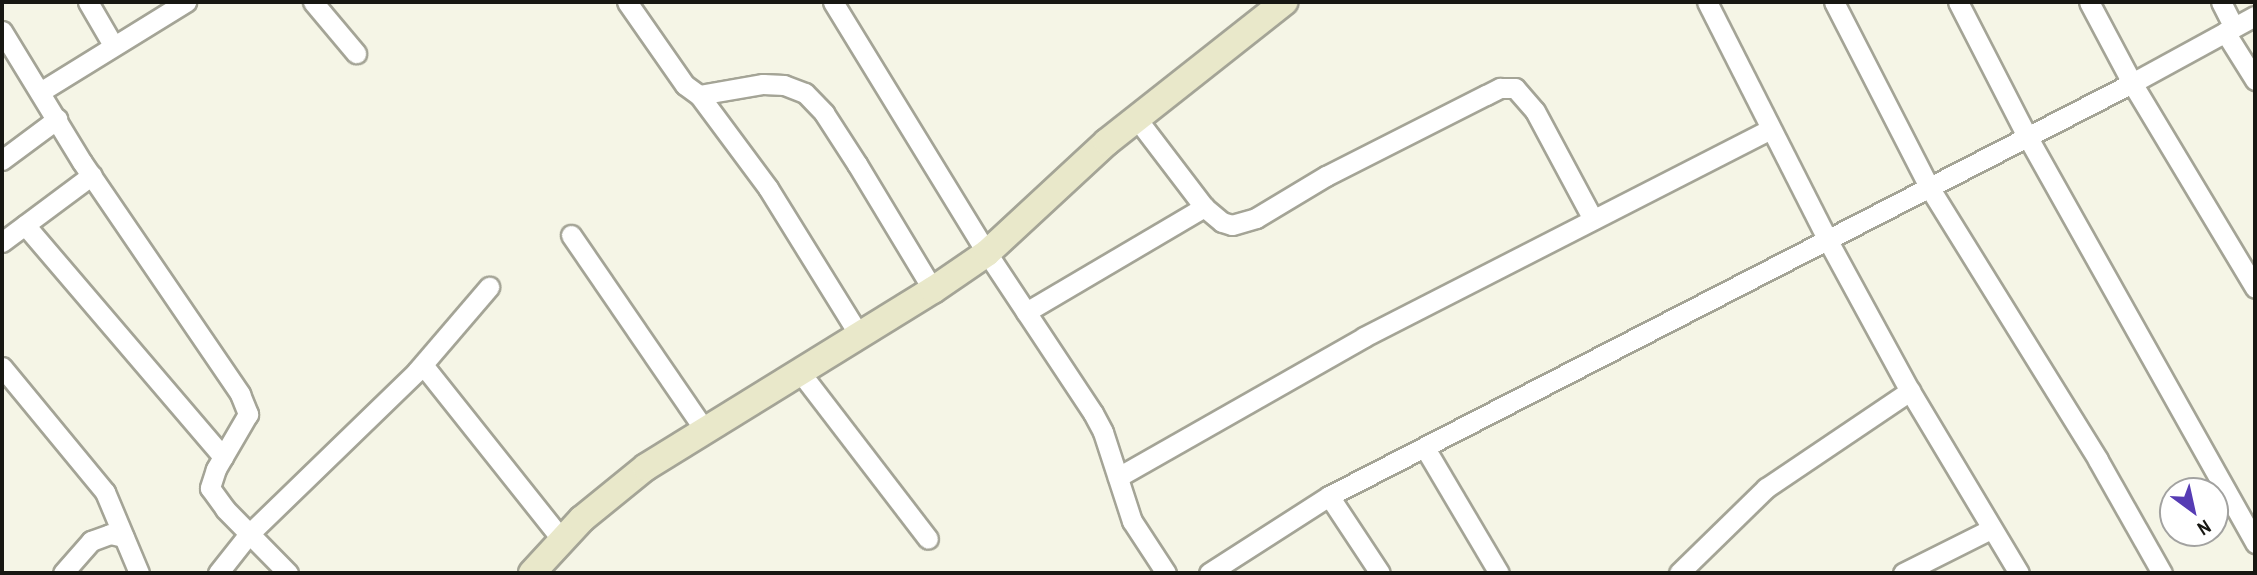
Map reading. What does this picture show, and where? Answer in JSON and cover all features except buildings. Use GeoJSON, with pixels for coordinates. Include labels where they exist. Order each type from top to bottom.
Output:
{"type":"FeatureCollection","features":[{"type":"Feature","properties":{"kind":"street"},"geometry":{"type":"LineString","coordinates":[[88,2],[113,45]]}},
{"type":"Feature","properties":{"kind":"street"},"geometry":{"type":"LineString","coordinates":[[40,92],[186,2]]}},
{"type":"Feature","properties":{"kind":"street"},"geometry":{"type":"LineString","coordinates":[[313,2],[356,53]]}},
{"type":"Feature","properties":{"kind":"street"},"geometry":{"type":"LineString","coordinates":[[627,2],[685,85],[699,95],[768,188],[859,335]]}},
{"type":"Feature","properties":{"kind":"street"},"geometry":{"type":"LineString","coordinates":[[834,2],[987,253],[1103,432],[1132,521],[1166,573]]}},
{"type":"Feature","properties":{"kind":"street"},"geometry":{"type":"LineString","coordinates":[[533,573],[582,519],[646,467],[933,290],[987,253],[1107,142],[1283,2]]}},
{"type":"Feature","properties":{"kind":"street"},"geometry":{"type":"LineString","coordinates":[[1707,2],[1827,239],[1910,391],[2018,573]]}},
{"type":"Feature","properties":{"kind":"street"},"geometry":{"type":"LineString","coordinates":[[1834,2],[1929,187],[2098,460],[2162,573]]}},
{"type":"Feature","properties":{"kind":"street"},"geometry":{"type":"LineString","coordinates":[[1958,2],[2027,136],[2255,543]]}},
{"type":"Feature","properties":{"kind":"street"},"geometry":{"type":"LineString","coordinates":[[2089,2],[2132,83],[2247,258],[2255,288]]}},
{"type":"Feature","properties":{"kind":"street"},"geometry":{"type":"LineString","coordinates":[[2221,2],[2230,30],[2255,80]]}},
{"type":"Feature","properties":{"kind":"street"},"geometry":{"type":"LineString","coordinates":[[1209,573],[1329,496],[2132,83],[2255,16]]}},
{"type":"Feature","properties":{"kind":"street"},"geometry":{"type":"LineString","coordinates":[[2,32],[92,176],[247,407],[248,414],[210,480],[210,488],[248,535],[288,573]]}},
{"type":"Feature","properties":{"kind":"street"},"geometry":{"type":"LineString","coordinates":[[699,95],[762,84],[784,85],[805,93],[824,113],[858,164],[933,290]]}},
{"type":"Feature","properties":{"kind":"street"},"geometry":{"type":"LineString","coordinates":[[1137,119],[1204,207],[1222,222],[1244,223],[1377,150],[1508,87],[1522,92],[1535,111],[1593,219]]}},
{"type":"Feature","properties":{"kind":"street"},"geometry":{"type":"LineString","coordinates":[[2,160],[57,119]]}},
{"type":"Feature","properties":{"kind":"street"},"geometry":{"type":"LineString","coordinates":[[1118,477],[1299,372],[1770,129]]}},
{"type":"Feature","properties":{"kind":"street"},"geometry":{"type":"LineString","coordinates":[[2,242],[92,176]]}},
{"type":"Feature","properties":{"kind":"street"},"geometry":{"type":"LineString","coordinates":[[1026,312],[1204,207]]}},
{"type":"Feature","properties":{"kind":"street"},"geometry":{"type":"LineString","coordinates":[[25,225],[223,457]]}},
{"type":"Feature","properties":{"kind":"street"},"geometry":{"type":"LineString","coordinates":[[571,235],[704,429]]}},
{"type":"Feature","properties":{"kind":"street"},"geometry":{"type":"LineString","coordinates":[[218,573],[248,535],[423,365],[489,287]]}},
{"type":"Feature","properties":{"kind":"street"},"geometry":{"type":"LineString","coordinates":[[423,365],[562,540]]}},
{"type":"Feature","properties":{"kind":"street"},"geometry":{"type":"LineString","coordinates":[[2,367],[105,492],[139,573]]}},
{"type":"Feature","properties":{"kind":"street"},"geometry":{"type":"LineString","coordinates":[[800,372],[928,539]]}},
{"type":"Feature","properties":{"kind":"street"},"geometry":{"type":"LineString","coordinates":[[1679,573],[1774,482],[1910,391]]}},
{"type":"Feature","properties":{"kind":"street"},"geometry":{"type":"LineString","coordinates":[[1425,448],[1499,573]]}},
{"type":"Feature","properties":{"kind":"street"},"geometry":{"type":"LineString","coordinates":[[1329,496],[1380,573]]}},
{"type":"Feature","properties":{"kind":"street"},"geometry":{"type":"LineString","coordinates":[[1903,573],[1991,529]]}},
{"type":"Feature","properties":{"kind":"street"},"geometry":{"type":"LineString","coordinates":[[64,573],[91,541],[110,534],[124,537]]}}]}
